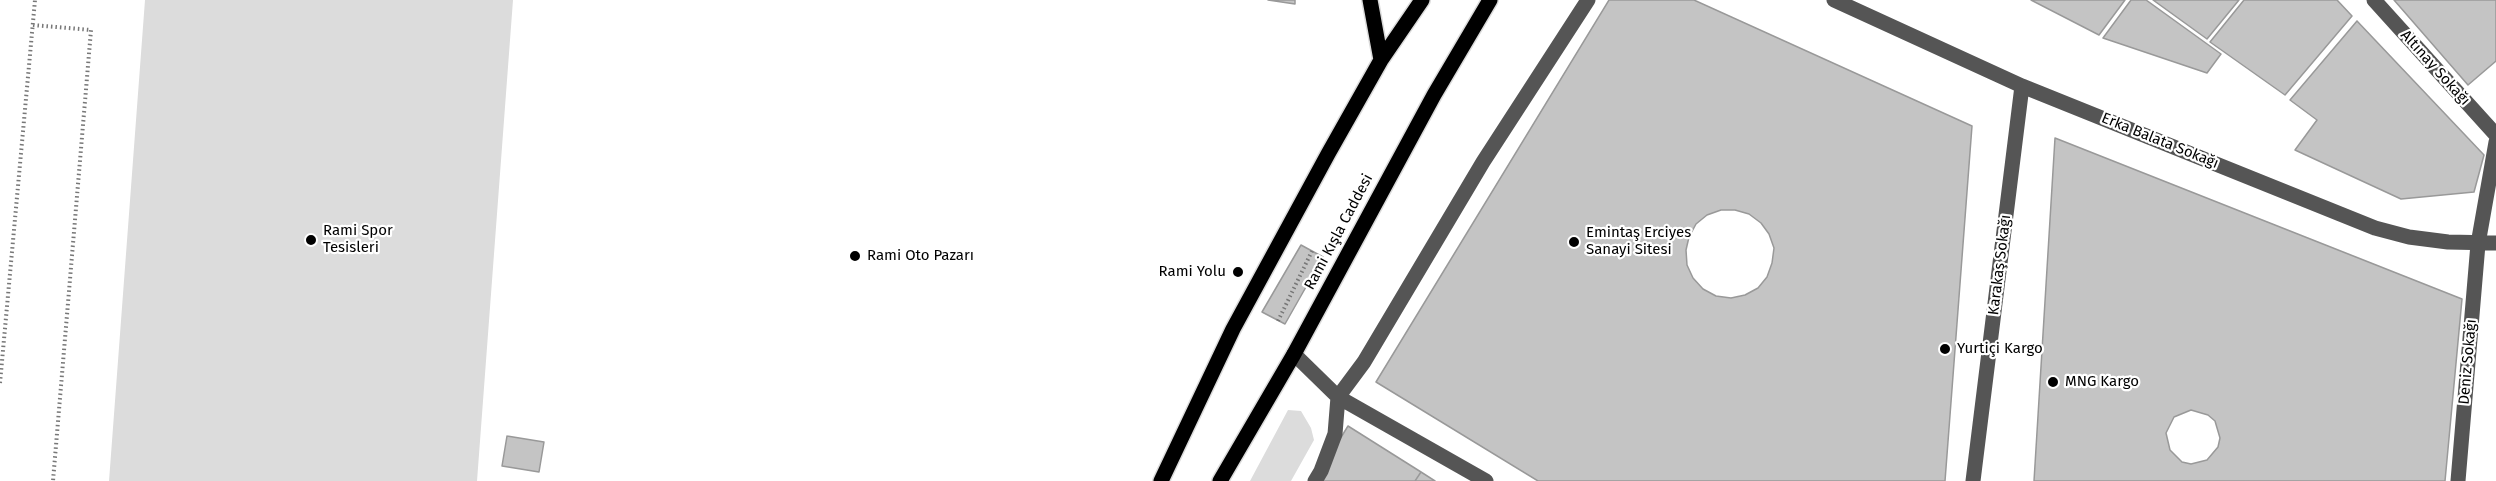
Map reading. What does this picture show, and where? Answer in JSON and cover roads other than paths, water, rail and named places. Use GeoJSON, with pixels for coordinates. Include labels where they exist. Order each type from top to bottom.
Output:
{"type":"FeatureCollection","features":[{"type":"Feature","properties":{"kind":"main road"},"geometry":{"type":"LineString","coordinates":[[1370,0],[1381,60]]}},
{"type":"Feature","properties":{"kind":"main road"},"geometry":{"type":"LineString","coordinates":[[1161,481],[1233,329],[1381,60],[1422,0]]}},
{"type":"Feature","properties":{"kind":"main road","name":"Rami Kışla Caddesi"},"geometry":{"type":"LineString","coordinates":[[1220,481],[1294,354],[1428,105],[1490,0]]}},
{"type":"Feature","properties":{"kind":"street"},"geometry":{"type":"LineString","coordinates":[[1315,481],[1322,471],[1335,434],[1338,397],[1364,362],[1483,162],[1588,0]]}},
{"type":"Feature","properties":{"kind":"street","name":"Erka Balata Sokağı"},"geometry":{"type":"LineString","coordinates":[[1834,0],[2022,86],[2375,228],[2409,237],[2478,244],[2496,243]]}},
{"type":"Feature","properties":{"kind":"street","name":"Altınay Sokağı"},"geometry":{"type":"LineString","coordinates":[[2374,0],[2496,135]]}},
{"type":"Feature","properties":{"kind":"street","name":"Karakaş Sokağı"},"geometry":{"type":"LineString","coordinates":[[1973,481],[2022,86]]}},
{"type":"Feature","properties":{"kind":"street","name":"Deniz Sokağı"},"geometry":{"type":"LineString","coordinates":[[2458,481],[2478,244],[2496,142]]}},
{"type":"Feature","properties":{"kind":"street"},"geometry":{"type":"LineString","coordinates":[[1294,354],[1338,397],[1486,481]]}},
{"type":"Feature","properties":{"kind":"place","name":"Rami Spor Tesisleri"},"geometry":{"type":"Point","coordinates":[311,240]}},
{"type":"Feature","properties":{"kind":"place","name":"Emintaş Erciyes Sanayi Sitesi"},"geometry":{"type":"Point","coordinates":[1574,242]}},
{"type":"Feature","properties":{"kind":"place","name":"Rami Oto Pazarı"},"geometry":{"type":"Point","coordinates":[855,256]}},
{"type":"Feature","properties":{"kind":"place","name":"Rami Yolu"},"geometry":{"type":"Point","coordinates":[1238,272]}},
{"type":"Feature","properties":{"kind":"place","name":"Yurtiçi Kargo"},"geometry":{"type":"Point","coordinates":[1945,349]}},
{"type":"Feature","properties":{"kind":"place","name":"MNG Kargo"},"geometry":{"type":"Point","coordinates":[2053,382]}}]}
